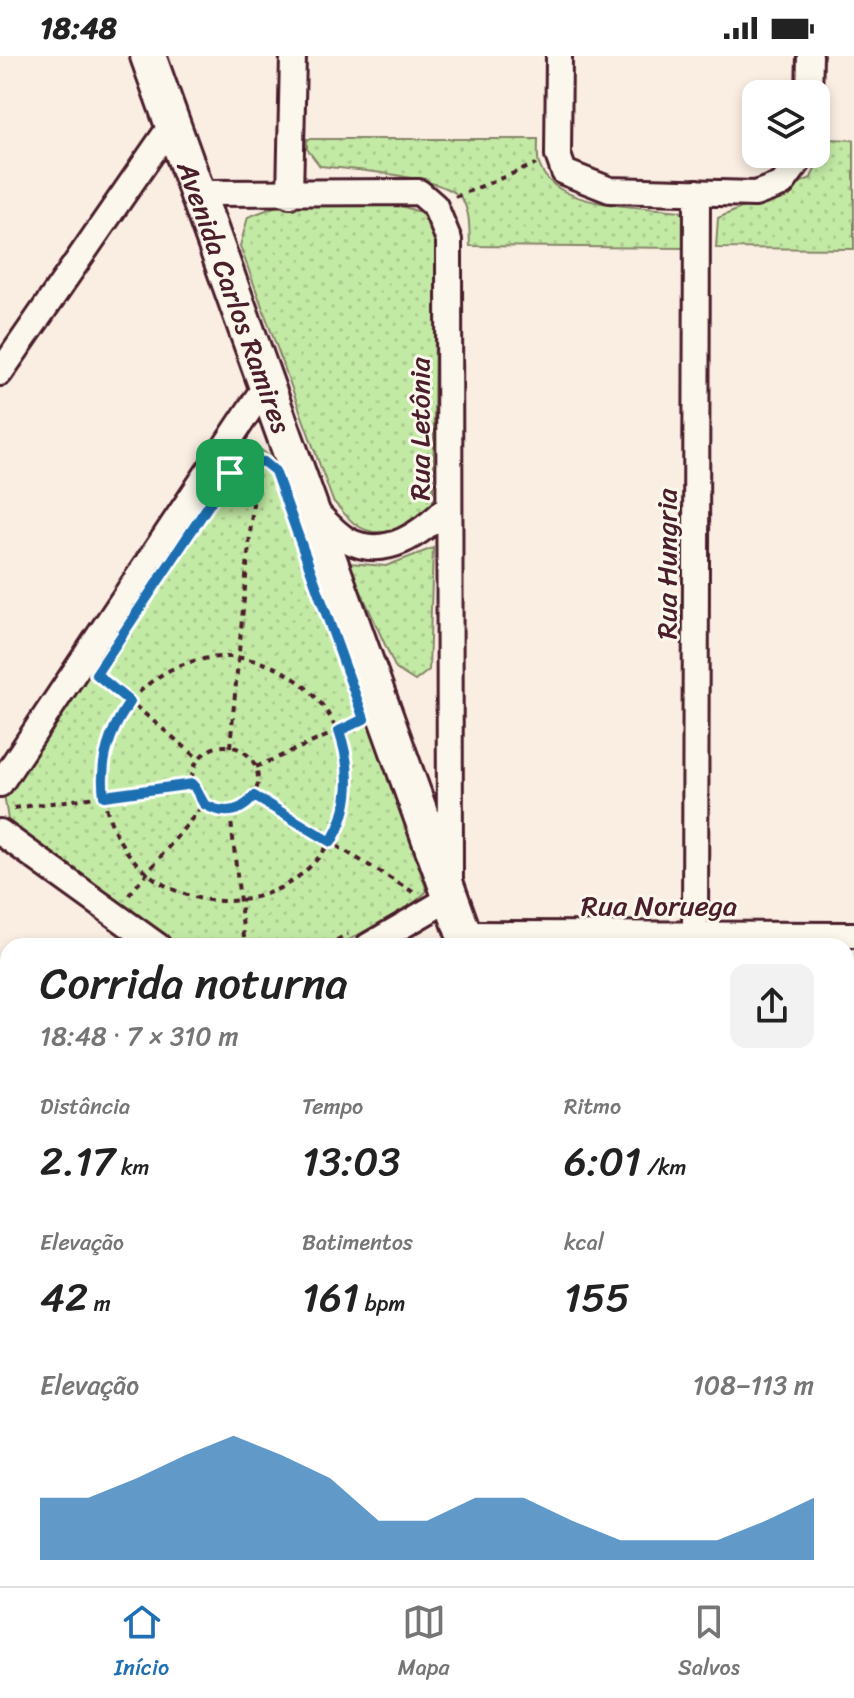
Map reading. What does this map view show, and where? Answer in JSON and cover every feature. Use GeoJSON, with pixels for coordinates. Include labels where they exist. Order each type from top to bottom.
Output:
{"type":"FeatureCollection","features":[{"type":"Feature","properties":{"kind":"main road","name":"Avenida Carlos Ramires"},"geometry":{"type":"LineString","coordinates":[[148,56],[268,382],[465,938]]}},
{"type":"Feature","properties":{"kind":"street"},"geometry":{"type":"LineString","coordinates":[[290,195],[293,56]]}},
{"type":"Feature","properties":{"kind":"street"},"geometry":{"type":"LineString","coordinates":[[559,56],[558,155],[564,172],[610,190],[755,194],[782,184],[794,168]]}},
{"type":"Feature","properties":{"kind":"street"},"geometry":{"type":"LineString","coordinates":[[809,80],[810,56]]}},
{"type":"Feature","properties":{"kind":"street"},"geometry":{"type":"LineString","coordinates":[[0,373],[172,124]]}},
{"type":"Feature","properties":{"kind":"street"},"geometry":{"type":"LineString","coordinates":[[198,193],[290,195],[419,192],[435,206]]}},
{"type":"Feature","properties":{"kind":"street","name":"Rua Hungria"},"geometry":{"type":"LineString","coordinates":[[695,935],[697,192]]}},
{"type":"Feature","properties":{"kind":"street","name":"Rua Letônia"},"geometry":{"type":"LineString","coordinates":[[435,206],[449,240],[450,898]]}},
{"type":"Feature","properties":{"kind":"street"},"geometry":{"type":"LineString","coordinates":[[0,784],[268,382]]}},
{"type":"Feature","properties":{"kind":"street"},"geometry":{"type":"LineString","coordinates":[[314,510],[348,541],[396,545],[413,538],[449,506]]}},
{"type":"Feature","properties":{"kind":"street"},"geometry":{"type":"LineString","coordinates":[[0,832],[147,938]]}},
{"type":"Feature","properties":{"kind":"street"},"geometry":{"type":"LineString","coordinates":[[362,938],[450,898]]}},
{"type":"Feature","properties":{"kind":"street","name":"Rua Noruega"},"geometry":{"type":"LineString","coordinates":[[558,938],[695,935],[761,938]]}},
{"type":"Feature","properties":{"kind":"street","name":"Rua Noruega"},"geometry":{"type":"LineString","coordinates":[[825,938],[854,935]]}},
{"type":"Feature","properties":{"kind":"path"},"geometry":{"type":"LineString","coordinates":[[435,206],[558,155]]}},
{"type":"Feature","properties":{"kind":"path"},"geometry":{"type":"LineString","coordinates":[[239,466],[257,460],[269,466]]}},
{"type":"Feature","properties":{"kind":"path"},"geometry":{"type":"LineString","coordinates":[[230,747],[257,460]]}},
{"type":"Feature","properties":{"kind":"path"},"geometry":{"type":"LineString","coordinates":[[213,657],[238,659],[269,665],[299,681],[326,709],[339,731],[347,760],[348,792],[343,817],[331,842],[311,867],[293,882],[263,896],[240,901],[207,900],[183,894],[147,873],[120,843],[104,796],[106,748],[118,720],[149,683],[177,667],[213,657]]}},
{"type":"Feature","properties":{"kind":"path"},"geometry":{"type":"LineString","coordinates":[[104,661],[96,674],[199,759]]}},
{"type":"Feature","properties":{"kind":"path"},"geometry":{"type":"LineString","coordinates":[[256,767],[364,719]]}},
{"type":"Feature","properties":{"kind":"path"},"geometry":{"type":"LineString","coordinates":[[230,747],[244,752],[256,767],[258,781],[254,796],[244,807],[230,812],[204,804],[193,784],[199,759],[207,752],[230,747]]}},
{"type":"Feature","properties":{"kind":"path"},"geometry":{"type":"LineString","coordinates":[[14,808],[193,784]]}},
{"type":"Feature","properties":{"kind":"path"},"geometry":{"type":"LineString","coordinates":[[254,796],[414,893]]}},
{"type":"Feature","properties":{"kind":"path"},"geometry":{"type":"LineString","coordinates":[[125,899],[204,804]]}},
{"type":"Feature","properties":{"kind":"path"},"geometry":{"type":"LineString","coordinates":[[230,812],[244,938]]}},
{"type":"Feature","properties":{"kind":"green space"},"geometry":{"type":"Polygon","coordinates":[[[307,139],[538,139],[539,164],[548,179],[562,190],[600,203],[680,211],[686,219],[685,248],[470,246],[469,220],[460,197],[433,183],[320,166],[307,149],[307,139]]]}},
{"type":"Feature","properties":{"kind":"green space"},"geometry":{"type":"Polygon","coordinates":[[[830,139],[854,140],[854,249],[716,248],[718,218],[811,178],[815,168],[830,168],[830,139]]]}},
{"type":"Feature","properties":{"kind":"green space"},"geometry":{"type":"Polygon","coordinates":[[[392,203],[420,212],[436,235],[433,503],[408,524],[387,532],[376,532],[355,524],[333,501],[240,246],[248,217],[279,205],[392,203]]]}},
{"type":"Feature","properties":{"kind":"green space"},"geometry":{"type":"Polygon","coordinates":[[[258,448],[281,464],[427,891],[413,904],[352,938],[165,938],[8,820],[4,794],[237,452],[258,448]]]}},
{"type":"Feature","properties":{"kind":"green space"},"geometry":{"type":"Polygon","coordinates":[[[433,548],[429,670],[415,681],[396,669],[348,563],[386,566],[433,548]]]}},
{"type":"Feature","properties":{"kind":"route"},"geometry":{"type":"LineString","coordinates":[[248,460],[264,462],[275,471],[364,719],[339,731],[347,760],[348,792],[343,817],[331,842],[254,796],[236,811],[221,812],[204,804],[193,784],[104,796],[102,783],[106,748],[130,702],[96,674],[230,473],[248,460]]}}]}
